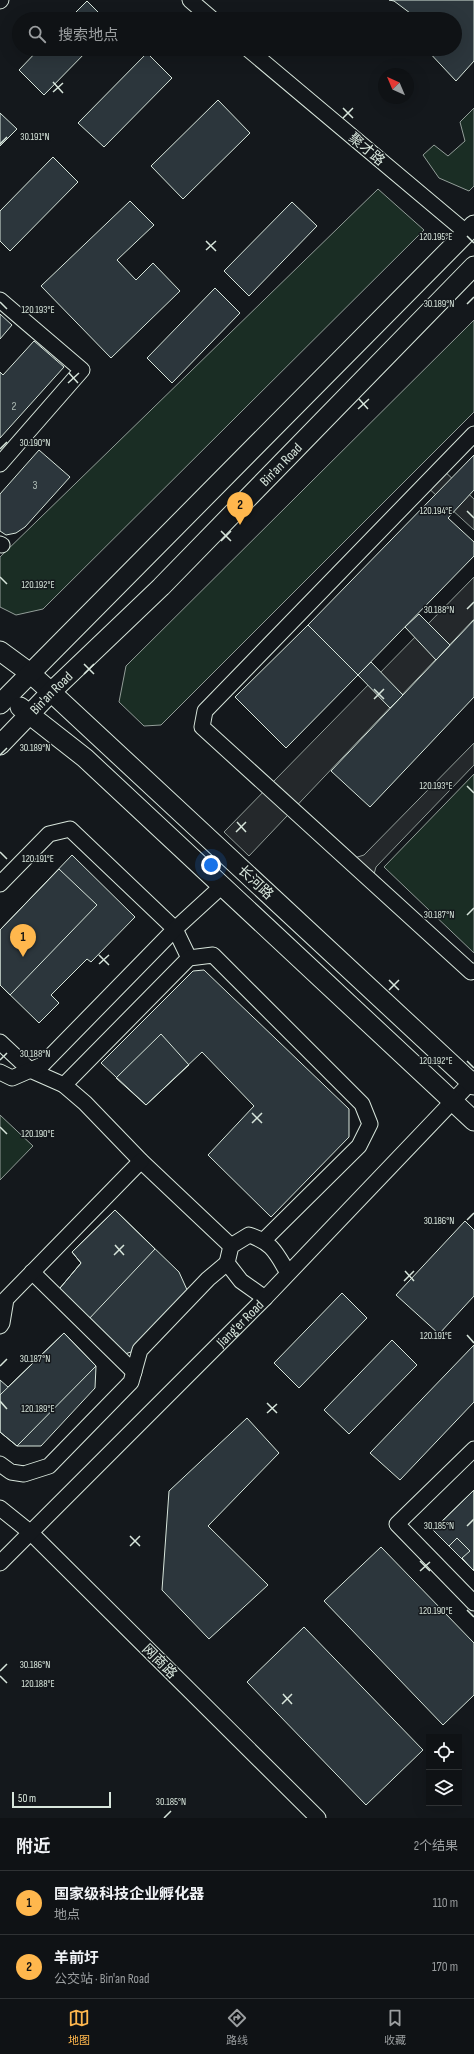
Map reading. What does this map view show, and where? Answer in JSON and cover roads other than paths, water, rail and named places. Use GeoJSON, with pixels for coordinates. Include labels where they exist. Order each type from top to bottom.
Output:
{"type":"FeatureCollection","features":[{"type":"Feature","properties":{"kind":"main road","name":"Bin'an Road"},"geometry":{"type":"LineString","coordinates":[[2,697],[30,673],[470,229]]}},
{"type":"Feature","properties":{"kind":"main road","name":"Bin'an Road"},"geometry":{"type":"LineString","coordinates":[[0,745],[51,692],[166,581],[474,266]]}},
{"type":"Feature","properties":{"kind":"main road","name":"长河路"},"geometry":{"type":"LineString","coordinates":[[0,651],[30,673],[51,692],[473,1082]]}},
{"type":"Feature","properties":{"kind":"main road","name":"长河路"},"geometry":{"type":"LineString","coordinates":[[2,697],[29,714],[85,758],[474,1121]]}},
{"type":"Feature","properties":{"kind":"street"},"geometry":{"type":"LineString","coordinates":[[190,0],[204,12]]}},
{"type":"Feature","properties":{"kind":"street","name":"聚才路"},"geometry":{"type":"LineString","coordinates":[[257,56],[470,229]]}},
{"type":"Feature","properties":{"kind":"street"},"geometry":{"type":"LineString","coordinates":[[0,300],[82,370],[0,464]]}},
{"type":"Feature","properties":{"kind":"street"},"geometry":{"type":"LineString","coordinates":[[474,434],[205,711],[202,726],[471,972],[474,971]]}},
{"type":"Feature","properties":{"kind":"street"},"geometry":{"type":"LineString","coordinates":[[0,884],[49,834],[70,829],[175,929],[189,958]]}},
{"type":"Feature","properties":{"kind":"street"},"geometry":{"type":"LineString","coordinates":[[0,1072],[12,1078],[42,1065],[175,929],[222,886]]}},
{"type":"Feature","properties":{"kind":"street"},"geometry":{"type":"LineString","coordinates":[[64,1085],[189,958],[213,955],[362,1104],[370,1124],[359,1146],[264,1240]]}},
{"type":"Feature","properties":{"kind":"street"},"geometry":{"type":"LineString","coordinates":[[0,1042],[30,1070],[64,1085],[85,1103],[141,1161],[231,1246]]}},
{"type":"Feature","properties":{"kind":"street","name":"Jiang'er Road"},"geometry":{"type":"LineString","coordinates":[[0,1563],[265,1298],[473,1082]]}},
{"type":"Feature","properties":{"kind":"street"},"geometry":{"type":"LineString","coordinates":[[0,1326],[2,1324],[6,1299],[141,1161]]}},
{"type":"Feature","properties":{"kind":"street"},"geometry":{"type":"LineString","coordinates":[[0,1464],[11,1472],[24,1474],[49,1466],[131,1382],[140,1350],[208,1279],[227,1263],[231,1246],[249,1235],[264,1240],[274,1250],[288,1273]]}},
{"type":"Feature","properties":{"kind":"street"},"geometry":{"type":"LineString","coordinates":[[227,1263],[241,1281],[265,1298]]}},
{"type":"Feature","properties":{"kind":"street"},"geometry":{"type":"LineString","coordinates":[[32,1272],[134,1372]]}},
{"type":"Feature","properties":{"kind":"street"},"geometry":{"type":"LineString","coordinates":[[474,1449],[397,1524],[474,1603]]}},
{"type":"Feature","properties":{"kind":"street","name":"网商路"},"geometry":{"type":"LineString","coordinates":[[0,1508],[31,1533],[318,1818]]}},
{"type":"Feature","properties":{"kind":"place","name":"羊前圩"},"geometry":{"type":"Point","coordinates":[240,525]}},
{"type":"Feature","properties":{"kind":"place","name":"国家级科技企业孵化器"},"geometry":{"type":"Point","coordinates":[23,957]}}]}
